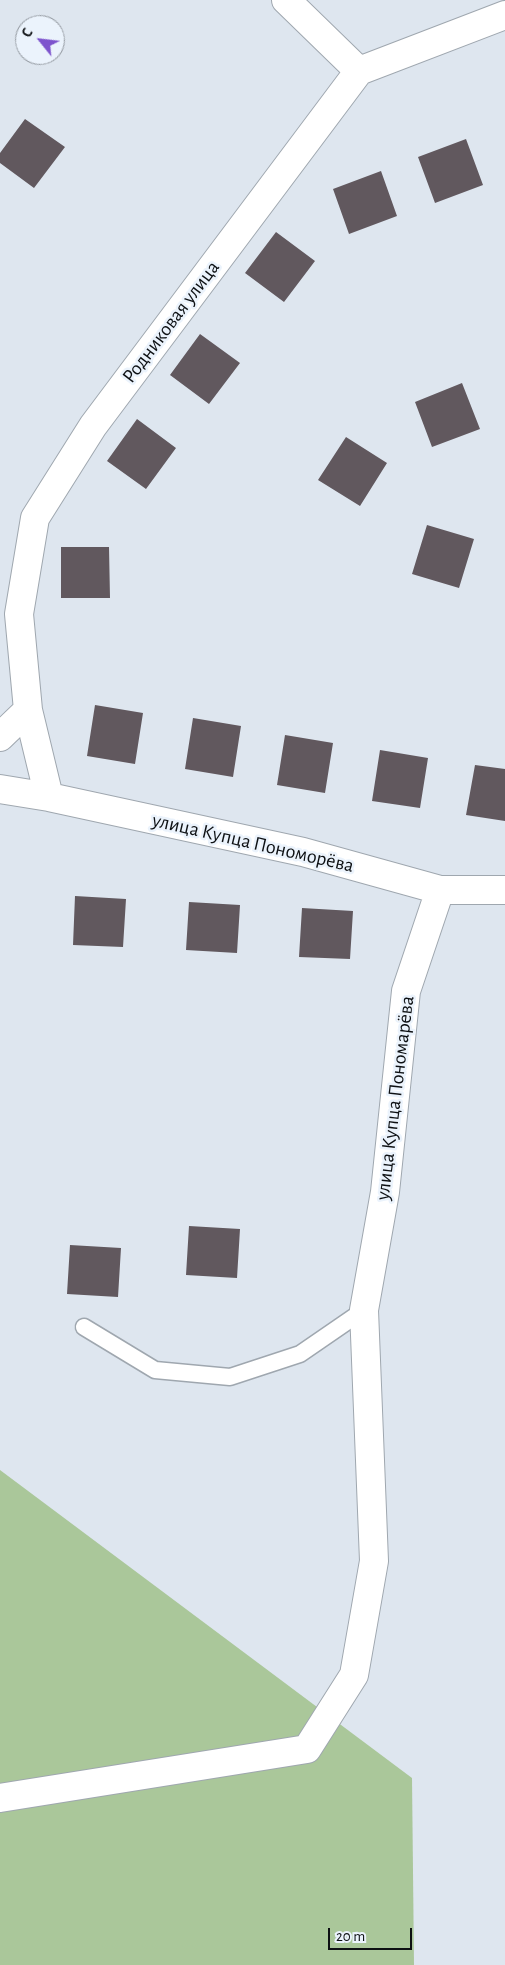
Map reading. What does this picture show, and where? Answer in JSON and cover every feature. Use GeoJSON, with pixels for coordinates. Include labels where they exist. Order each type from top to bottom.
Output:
{"type":"FeatureCollection","features":[{"type":"Feature","properties":{"kind":"street"},"geometry":{"type":"LineString","coordinates":[[286,0],[359,72],[505,15]]}},
{"type":"Feature","properties":{"kind":"street","name":"Родниковая улица"},"geometry":{"type":"LineString","coordinates":[[49,797],[28,710],[19,614],[35,518],[93,426],[359,72]]}},
{"type":"Feature","properties":{"kind":"street"},"geometry":{"type":"LineString","coordinates":[[0,737],[28,710]]}},
{"type":"Feature","properties":{"kind":"street","name":"улица Купца Пономорёва"},"geometry":{"type":"LineString","coordinates":[[0,789],[49,797],[303,852],[440,890],[505,890]]}},
{"type":"Feature","properties":{"kind":"street","name":"улица Купца Пономарёва"},"geometry":{"type":"LineString","coordinates":[[0,1798],[307,1749],[354,1675],[374,1561],[364,1310],[385,1192],[406,991],[440,890]]}},
{"type":"Feature","properties":{"kind":"lane"},"geometry":{"type":"LineString","coordinates":[[84,1327],[155,1370],[230,1377],[300,1354],[364,1310]]}},
{"type":"Feature","properties":{"kind":"green space"},"geometry":{"type":"Polygon","coordinates":[[[0,1470],[412,1778],[414,1965],[0,1965],[0,1470]]]}},
{"type":"Feature","properties":{"kind":"building"},"geometry":{"type":"Polygon","coordinates":[[[25,119],[65,147],[34,188],[0,163],[0,153],[25,119]]]}},
{"type":"Feature","properties":{"kind":"building"},"geometry":{"type":"Polygon","coordinates":[[[466,139],[483,185],[435,203],[418,157],[466,139]]]}},
{"type":"Feature","properties":{"kind":"building"},"geometry":{"type":"Polygon","coordinates":[[[381,171],[397,216],[349,234],[333,189],[381,171]]]}},
{"type":"Feature","properties":{"kind":"building"},"geometry":{"type":"Polygon","coordinates":[[[276,232],[315,261],[284,302],[245,273],[276,232]]]}},
{"type":"Feature","properties":{"kind":"building"},"geometry":{"type":"Polygon","coordinates":[[[200,334],[240,363],[209,404],[170,375],[200,334]]]}},
{"type":"Feature","properties":{"kind":"building"},"geometry":{"type":"Polygon","coordinates":[[[462,383],[480,429],[432,447],[415,402],[462,383]]]}},
{"type":"Feature","properties":{"kind":"building"},"geometry":{"type":"Polygon","coordinates":[[[137,419],[176,448],[146,489],[107,461],[137,419]]]}},
{"type":"Feature","properties":{"kind":"building"},"geometry":{"type":"Polygon","coordinates":[[[346,437],[387,463],[360,506],[318,480],[346,437]]]}},
{"type":"Feature","properties":{"kind":"building"},"geometry":{"type":"Polygon","coordinates":[[[427,525],[474,539],[459,588],[412,574],[427,525]]]}},
{"type":"Feature","properties":{"kind":"building"},"geometry":{"type":"Polygon","coordinates":[[[61,547],[109,547],[110,598],[61,598],[61,547]]]}},
{"type":"Feature","properties":{"kind":"building"},"geometry":{"type":"Polygon","coordinates":[[[95,705],[143,713],[135,764],[87,756],[95,705]]]}},
{"type":"Feature","properties":{"kind":"building"},"geometry":{"type":"Polygon","coordinates":[[[193,718],[241,726],[233,777],[185,769],[193,718]]]}},
{"type":"Feature","properties":{"kind":"building"},"geometry":{"type":"Polygon","coordinates":[[[285,735],[333,743],[325,793],[277,785],[285,735]]]}},
{"type":"Feature","properties":{"kind":"building"},"geometry":{"type":"Polygon","coordinates":[[[380,750],[428,758],[420,808],[372,801],[380,750]]]}},
{"type":"Feature","properties":{"kind":"building"},"geometry":{"type":"Polygon","coordinates":[[[475,765],[505,769],[505,821],[466,815],[475,765]]]}},
{"type":"Feature","properties":{"kind":"building"},"geometry":{"type":"Polygon","coordinates":[[[75,896],[126,899],[123,947],[73,945],[75,896]]]}},
{"type":"Feature","properties":{"kind":"building"},"geometry":{"type":"Polygon","coordinates":[[[189,902],[240,905],[237,953],[186,950],[189,902]]]}},
{"type":"Feature","properties":{"kind":"building"},"geometry":{"type":"Polygon","coordinates":[[[302,908],[353,911],[350,959],[299,957],[302,908]]]}},
{"type":"Feature","properties":{"kind":"building"},"geometry":{"type":"Polygon","coordinates":[[[189,1226],[240,1229],[237,1278],[186,1275],[189,1226]]]}},
{"type":"Feature","properties":{"kind":"building"},"geometry":{"type":"Polygon","coordinates":[[[70,1245],[121,1248],[118,1297],[67,1294],[70,1245]]]}}]}
